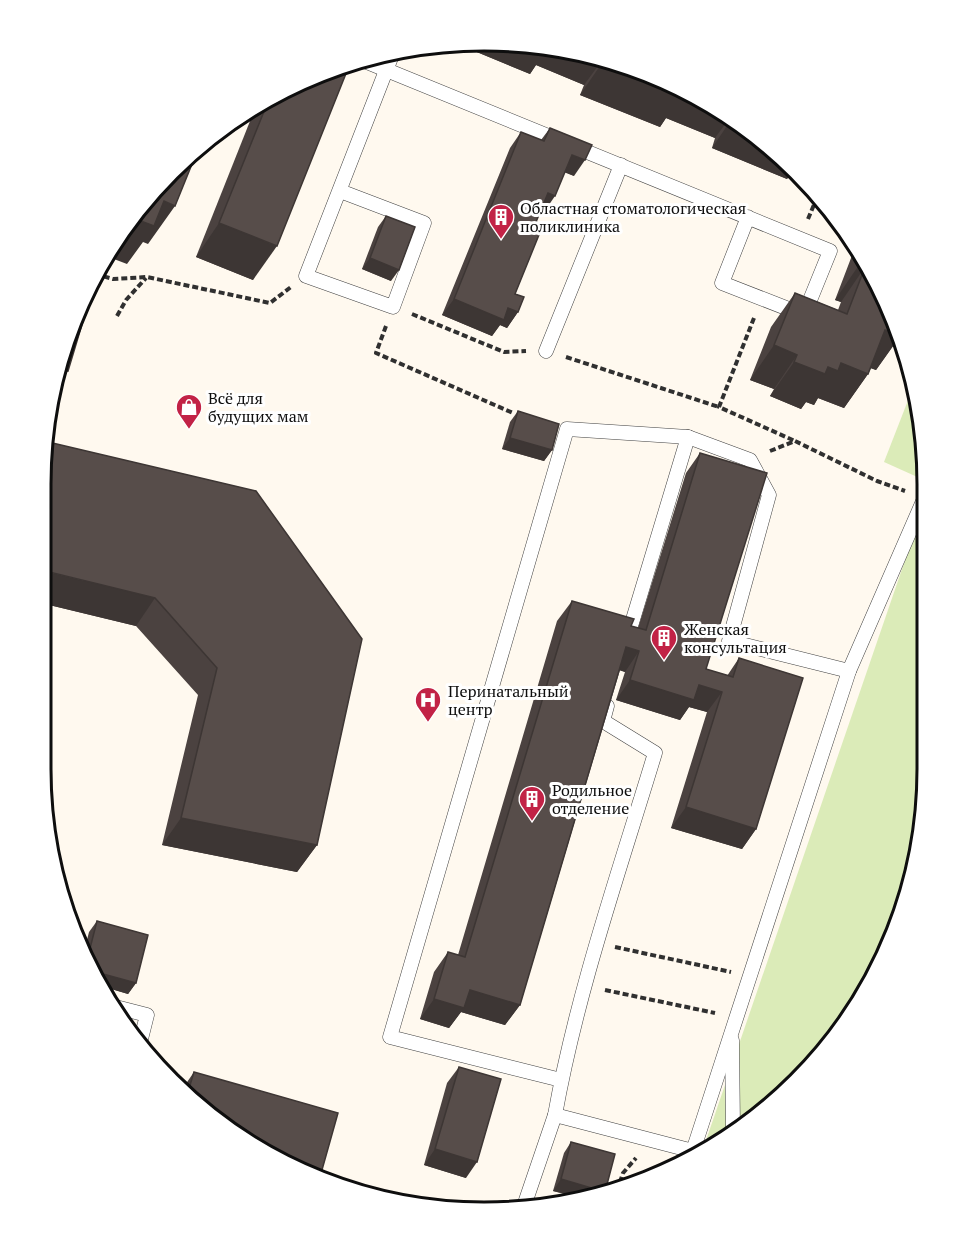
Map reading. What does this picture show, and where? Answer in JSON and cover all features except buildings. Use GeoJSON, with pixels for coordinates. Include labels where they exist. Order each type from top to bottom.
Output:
{"type":"FeatureCollection","features":[{"type":"Feature","properties":{"kind":"lane"},"geometry":{"type":"LineString","coordinates":[[339,191],[424,223],[393,306],[306,276],[339,191],[387,70],[390,62]]}},
{"type":"Feature","properties":{"kind":"lane"},"geometry":{"type":"LineString","coordinates":[[375,65],[621,165],[748,217],[830,251],[804,315],[722,283],[748,217]]}},
{"type":"Feature","properties":{"kind":"lane"},"geometry":{"type":"LineString","coordinates":[[546,351],[621,165]]}},
{"type":"Feature","properties":{"kind":"lane"},"geometry":{"type":"LineString","coordinates":[[561,1080],[390,1037],[561,427],[688,437],[750,460],[768,495],[729,641],[849,671]]}},
{"type":"Feature","properties":{"kind":"lane"},"geometry":{"type":"LineString","coordinates":[[624,649],[688,437]]}},
{"type":"Feature","properties":{"kind":"lane"},"geometry":{"type":"LineString","coordinates":[[694,1147],[849,671],[917,515]]}},
{"type":"Feature","properties":{"kind":"lane"},"geometry":{"type":"LineString","coordinates":[[526,1200],[555,1114],[561,1080],[597,944],[655,753],[603,721],[612,690]]}},
{"type":"Feature","properties":{"kind":"lane"},"geometry":{"type":"LineString","coordinates":[[123,1009],[147,1015],[142,1035]]}},
{"type":"Feature","properties":{"kind":"lane"},"geometry":{"type":"LineString","coordinates":[[733,1123],[734,1023]]}},
{"type":"Feature","properties":{"kind":"lane"},"geometry":{"type":"LineString","coordinates":[[555,1114],[689,1150]]}},
{"type":"Feature","properties":{"kind":"path"},"geometry":{"type":"LineString","coordinates":[[104,277],[113,279],[147,277],[270,303],[306,276]]}},
{"type":"Feature","properties":{"kind":"path"},"geometry":{"type":"LineString","coordinates":[[117,316],[126,300],[147,277]]}},
{"type":"Feature","properties":{"kind":"path"},"geometry":{"type":"LineString","coordinates":[[762,299],[719,407],[877,481],[908,492]]}},
{"type":"Feature","properties":{"kind":"path"},"geometry":{"type":"LineString","coordinates":[[393,306],[376,353],[513,413]]}},
{"type":"Feature","properties":{"kind":"path"},"geometry":{"type":"LineString","coordinates":[[750,460],[795,441]]}},
{"type":"Feature","properties":{"kind":"path"},"geometry":{"type":"LineString","coordinates":[[597,944],[750,975]]}},
{"type":"Feature","properties":{"kind":"path"},"geometry":{"type":"LineString","coordinates":[[586,986],[734,1023]]}},
{"type":"Feature","properties":{"kind":"path"},"geometry":{"type":"LineString","coordinates":[[621,1180],[623,1173],[652,1139]]}},
{"type":"Feature","properties":{"kind":"green space"},"geometry":{"type":"Polygon","coordinates":[[[909,399],[917,477],[884,462],[909,399]]]}},
{"type":"Feature","properties":{"kind":"green space"},"geometry":{"type":"Polygon","coordinates":[[[917,525],[916,797],[909,853],[894,908],[884,935],[859,986],[828,1033],[769,1095],[748,1113],[706,1140],[917,525]]]}},
{"type":"Feature","properties":{"kind":"place","name":"Областная стоматологическая поликлиника"},"geometry":{"type":"Point","coordinates":[501,240]}},
{"type":"Feature","properties":{"kind":"place","name":"Всё для будущих мам"},"geometry":{"type":"Point","coordinates":[189,430]}},
{"type":"Feature","properties":{"kind":"place","name":"Женская консультация"},"geometry":{"type":"Point","coordinates":[664,661]}},
{"type":"Feature","properties":{"kind":"place","name":"Перинатальный центр"},"geometry":{"type":"Point","coordinates":[428,723]}},
{"type":"Feature","properties":{"kind":"place","name":"Родильное отделение"},"geometry":{"type":"Point","coordinates":[532,822]}}]}
